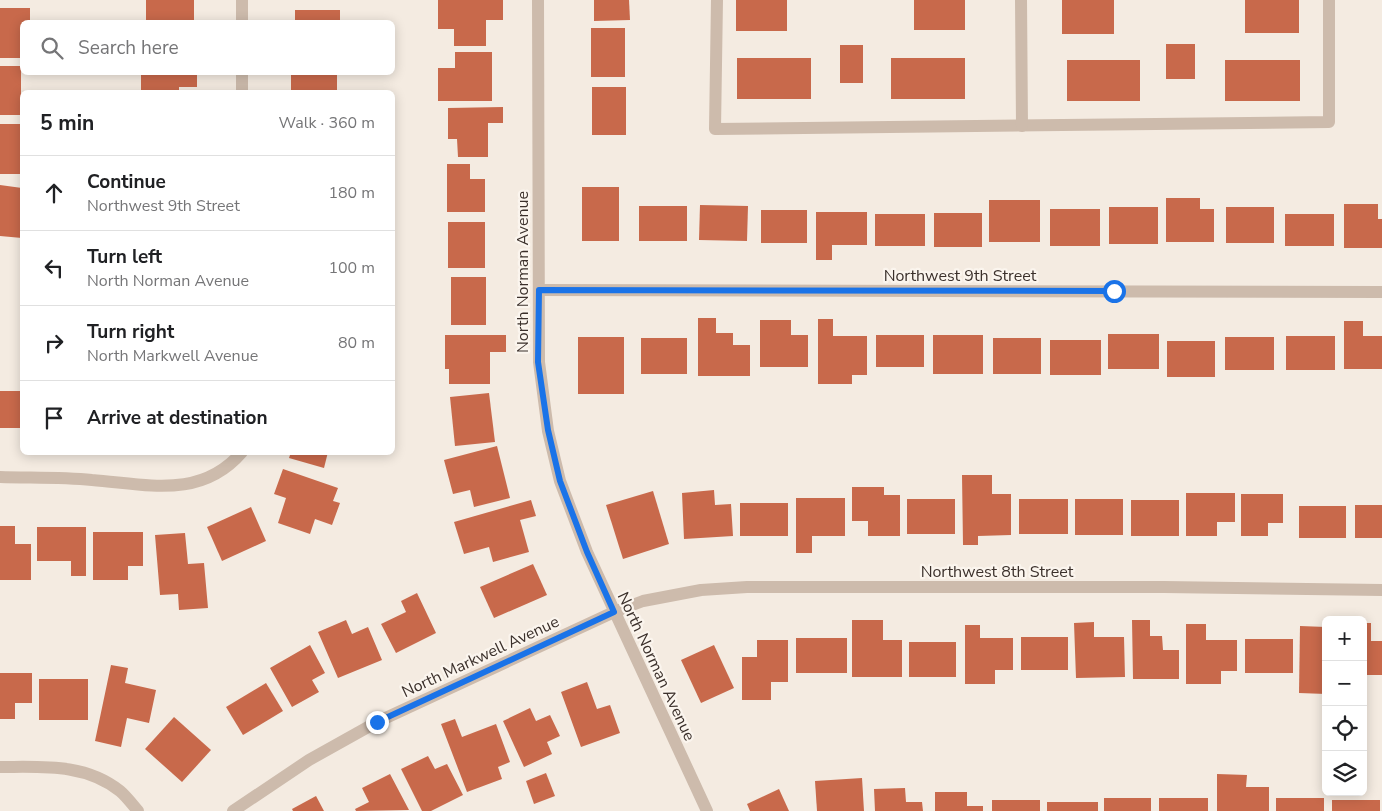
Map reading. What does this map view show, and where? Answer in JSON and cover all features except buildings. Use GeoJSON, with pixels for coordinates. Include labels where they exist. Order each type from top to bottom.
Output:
{"type":"FeatureCollection","features":[{"type":"Feature","properties":{"kind":"street"},"geometry":{"type":"LineString","coordinates":[[242,0],[242,20]]}},
{"type":"Feature","properties":{"kind":"street","name":"North Norman Avenue"},"geometry":{"type":"LineString","coordinates":[[538,0],[538,362],[548,430],[560,481],[587,552],[707,811]]}},
{"type":"Feature","properties":{"kind":"street"},"geometry":{"type":"LineString","coordinates":[[717,0],[715,129],[1329,122],[1329,0]]}},
{"type":"Feature","properties":{"kind":"street"},"geometry":{"type":"LineString","coordinates":[[1021,0],[1022,126]]}},
{"type":"Feature","properties":{"kind":"street"},"geometry":{"type":"LineString","coordinates":[[242,75],[242,90]]}},
{"type":"Feature","properties":{"kind":"street","name":"Northwest 9th Street"},"geometry":{"type":"LineString","coordinates":[[539,290],[1382,292]]}},
{"type":"Feature","properties":{"kind":"street"},"geometry":{"type":"LineString","coordinates":[[0,477],[91,480],[178,486],[198,482],[217,473],[233,463],[240,455]]}},
{"type":"Feature","properties":{"kind":"street","name":"Northwest 8th Street"},"geometry":{"type":"LineString","coordinates":[[614,612],[644,601],[700,590],[747,587],[1164,587],[1382,590]]}},
{"type":"Feature","properties":{"kind":"street","name":"North Markwell Avenue"},"geometry":{"type":"LineString","coordinates":[[233,811],[309,760],[377,722],[614,612]]}},
{"type":"Feature","properties":{"kind":"street"},"geometry":{"type":"LineString","coordinates":[[0,767],[62,768],[84,772],[102,780],[121,792],[138,811]]}},
{"type":"Feature","properties":{"kind":"route"},"geometry":{"type":"LineString","coordinates":[[377,722],[614,612],[587,552],[560,481],[548,430],[538,362],[539,290],[1114,291]]}}]}
